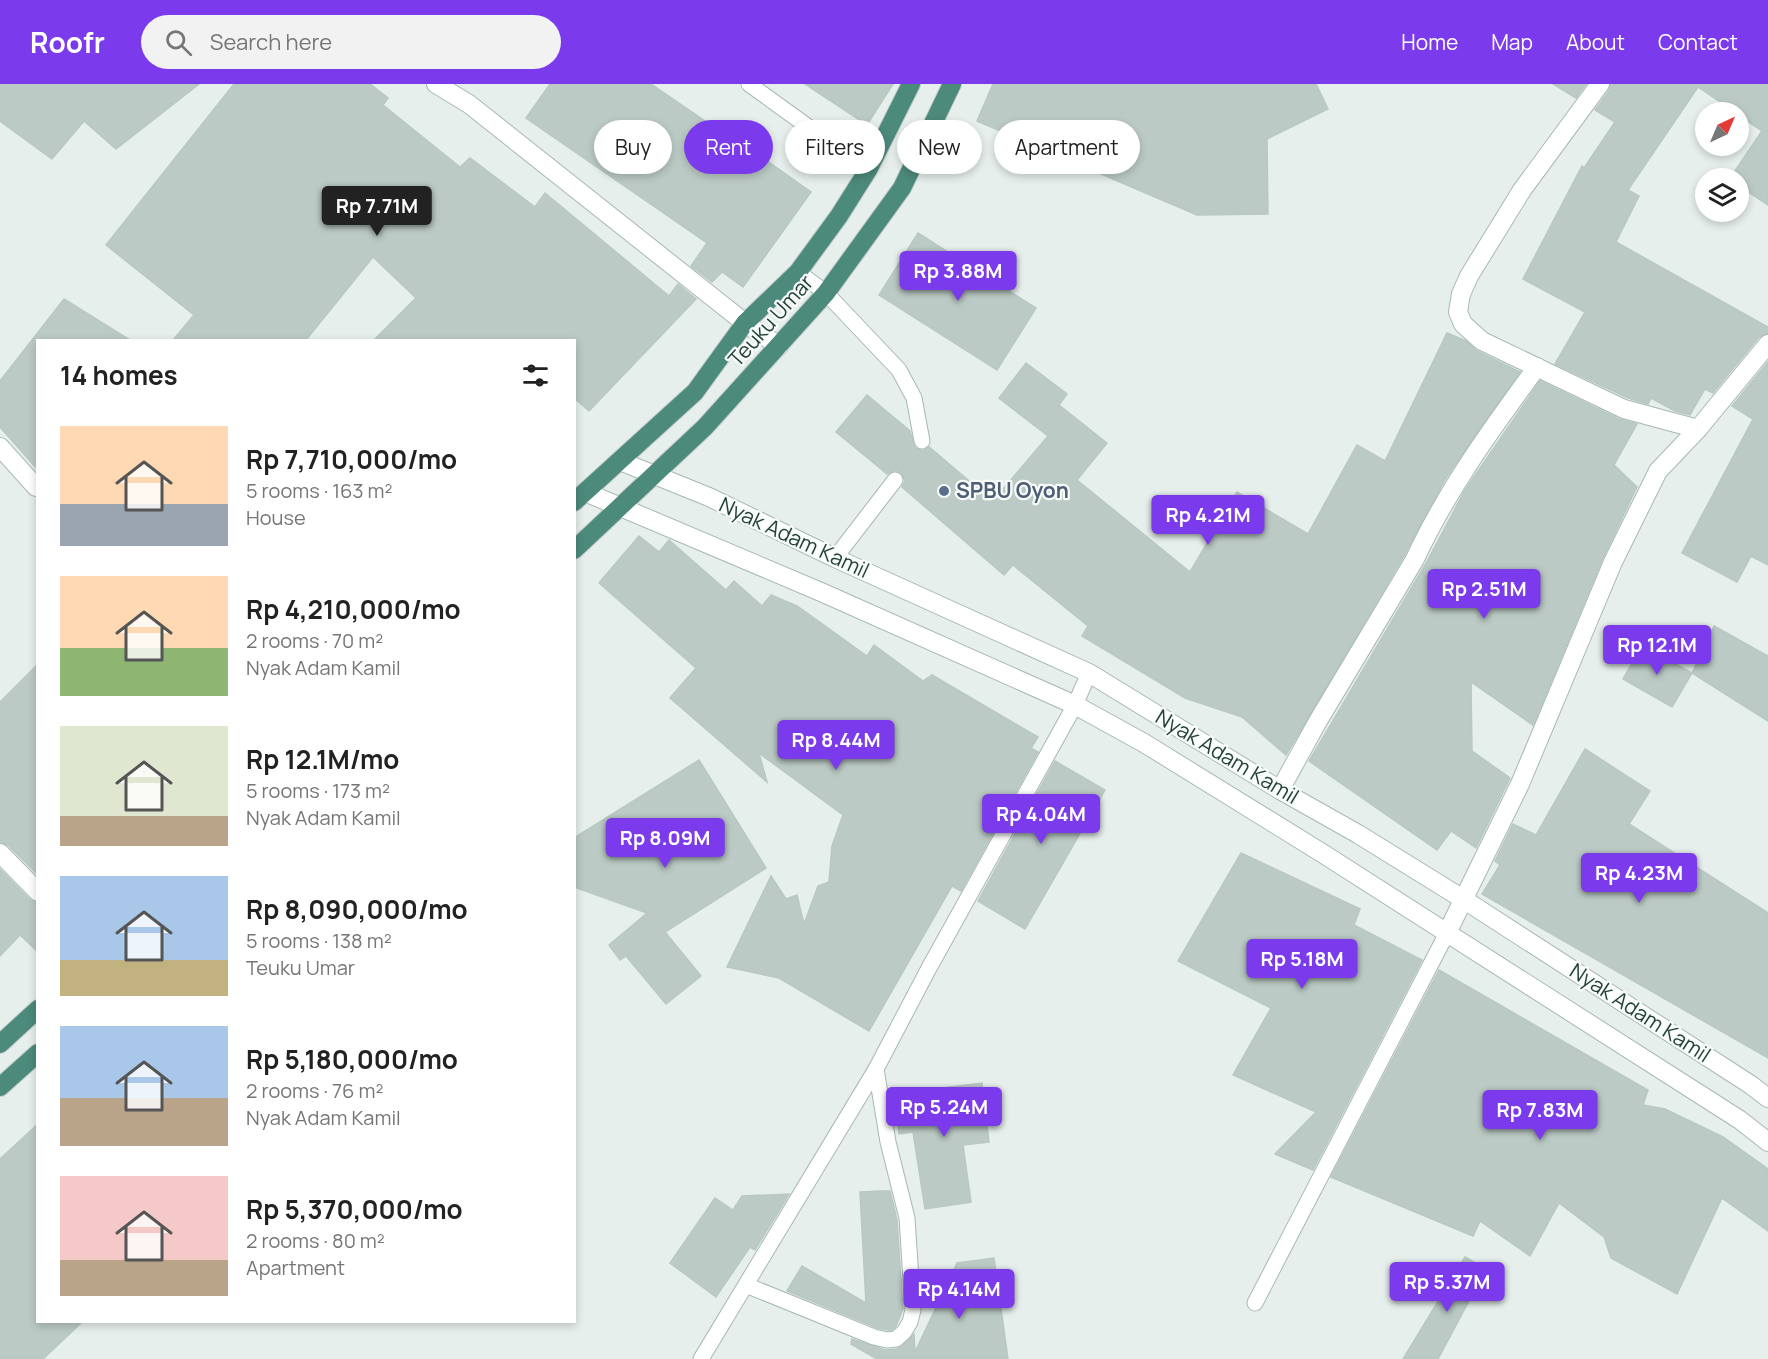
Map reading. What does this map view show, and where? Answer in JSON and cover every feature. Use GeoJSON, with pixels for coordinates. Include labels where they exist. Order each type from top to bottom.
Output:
{"type":"FeatureCollection","features":[{"type":"Feature","properties":{"kind":"highway","name":"Teuku Umar"},"geometry":{"type":"LineString","coordinates":[[885,136],[911,84]]}},
{"type":"Feature","properties":{"kind":"highway","name":"Teuku Umar"},"geometry":{"type":"LineString","coordinates":[[576,548],[705,427],[826,293],[902,188],[952,84]]}},
{"type":"Feature","properties":{"kind":"highway","name":"Teuku Umar"},"geometry":{"type":"LineString","coordinates":[[580,497],[695,392],[745,323],[798,272],[839,216],[865,174]]}},
{"type":"Feature","properties":{"kind":"highway"},"geometry":{"type":"LineString","coordinates":[[0,1044],[36,1011]]}},
{"type":"Feature","properties":{"kind":"highway"},"geometry":{"type":"LineString","coordinates":[[0,1087],[36,1055]]}},
{"type":"Feature","properties":{"kind":"street"},"geometry":{"type":"LineString","coordinates":[[436,84],[469,104],[745,323],[779,346]]}},
{"type":"Feature","properties":{"kind":"street"},"geometry":{"type":"LineString","coordinates":[[1600,84],[1522,190],[1469,276],[1461,294],[1458,312],[1463,324],[1482,341],[1624,409],[1698,429]]}},
{"type":"Feature","properties":{"kind":"street"},"geometry":{"type":"LineString","coordinates":[[1446,933],[1520,784],[1613,562],[1658,471],[1698,429],[1768,344]]}},
{"type":"Feature","properties":{"kind":"street"},"geometry":{"type":"LineString","coordinates":[[1280,790],[1480,444],[1537,367]]}},
{"type":"Feature","properties":{"kind":"street"},"geometry":{"type":"LineString","coordinates":[[0,447],[36,487]]}},
{"type":"Feature","properties":{"kind":"street","name":"Nyak Adam Kamil"},"geometry":{"type":"LineString","coordinates":[[620,461],[709,497],[835,558],[1089,673],[1463,899],[1768,1098]]}},
{"type":"Feature","properties":{"kind":"street"},"geometry":{"type":"LineString","coordinates":[[580,497],[620,507],[820,592],[1075,705],[1144,742],[1740,1120],[1768,1142]]}},
{"type":"Feature","properties":{"kind":"street"},"geometry":{"type":"LineString","coordinates":[[0,853],[36,890]]}},
{"type":"Feature","properties":{"kind":"lane"},"geometry":{"type":"LineString","coordinates":[[749,84],[799,120]]}},
{"type":"Feature","properties":{"kind":"lane"},"geometry":{"type":"LineString","coordinates":[[798,272],[826,293],[903,377],[914,398],[922,441]]}},
{"type":"Feature","properties":{"kind":"lane"},"geometry":{"type":"LineString","coordinates":[[835,558],[894,480]]}},
{"type":"Feature","properties":{"kind":"lane"},"geometry":{"type":"LineString","coordinates":[[701,1359],[876,1069],[929,968],[1075,705],[1089,673]]}},
{"type":"Feature","properties":{"kind":"lane"},"geometry":{"type":"LineString","coordinates":[[1255,1303],[1446,933]]}},
{"type":"Feature","properties":{"kind":"lane"},"geometry":{"type":"LineString","coordinates":[[746,1285],[874,1337],[887,1340],[896,1339],[904,1332],[910,1322],[913,1293],[907,1218],[888,1142],[876,1069]]}},
{"type":"Feature","properties":{"kind":"building"},"geometry":{"type":"Polygon","coordinates":[[[0,84],[199,84],[116,149],[84,121],[52,159],[0,121],[0,84]]]}},
{"type":"Feature","properties":{"kind":"building"},"geometry":{"type":"Polygon","coordinates":[[[234,84],[370,84],[388,98],[383,105],[460,167],[470,158],[535,207],[545,193],[669,296],[678,284],[696,299],[589,411],[576,400],[576,339],[375,339],[416,298],[373,257],[307,339],[174,339],[194,315],[106,245],[234,84]]]}},
{"type":"Feature","properties":{"kind":"building"},"geometry":{"type":"Polygon","coordinates":[[[550,84],[651,84],[704,120],[684,120],[684,174],[773,174],[773,165],[811,192],[743,287],[722,272],[712,282],[691,266],[707,243],[607,174],[672,174],[672,120],[594,120],[594,165],[526,118],[550,84]]]}},
{"type":"Feature","properties":{"kind":"building"},"geometry":{"type":"Polygon","coordinates":[[[805,84],[893,84],[870,120],[859,120],[805,84]]]}},
{"type":"Feature","properties":{"kind":"building"},"geometry":{"type":"Polygon","coordinates":[[[993,84],[1316,84],[1328,109],[1267,139],[1268,214],[1197,215],[1101,174],[1140,174],[1140,120],[994,120],[994,128],[982,123],[982,120],[977,120],[993,84]]]}},
{"type":"Feature","properties":{"kind":"building"},"geometry":{"type":"Polygon","coordinates":[[[1553,84],[1586,84],[1576,98],[1553,84]]]}},
{"type":"Feature","properties":{"kind":"building"},"geometry":{"type":"Polygon","coordinates":[[[1611,84],[1768,84],[1768,205],[1749,192],[1749,168],[1737,168],[1745,156],[1749,156],[1749,150],[1762,131],[1749,122],[1749,102],[1720,102],[1698,87],[1628,190],[1639,196],[1616,242],[1768,327],[1768,333],[1759,337],[1713,393],[1705,389],[1690,415],[1675,411],[1651,398],[1648,404],[1628,398],[1555,364],[1585,312],[1523,279],[1582,166],[1584,168],[1615,122],[1595,110],[1609,91],[1611,84]]]}},
{"type":"Feature","properties":{"kind":"building"},"geometry":{"type":"Polygon","coordinates":[[[918,233],[1036,308],[997,370],[879,295],[918,233]]]}},
{"type":"Feature","properties":{"kind":"building"},"geometry":{"type":"Polygon","coordinates":[[[64,299],[128,339],[36,339],[36,468],[0,427],[0,381],[64,299]]]}},
{"type":"Feature","properties":{"kind":"building"},"geometry":{"type":"Polygon","coordinates":[[[1447,333],[1466,341],[1477,351],[1520,372],[1446,478],[1405,554],[1286,755],[1242,717],[1185,698],[1082,636],[1088,626],[1013,565],[1004,575],[902,487],[905,481],[901,473],[896,470],[887,474],[836,432],[867,395],[910,431],[915,448],[923,451],[929,447],[993,501],[1048,436],[999,398],[1026,363],[1067,394],[1059,405],[1107,443],[1077,480],[1190,572],[1237,492],[1308,534],[1357,445],[1385,461],[1447,333]]]}},
{"type":"Feature","properties":{"kind":"building"},"geometry":{"type":"Polygon","coordinates":[[[1768,362],[1768,565],[1751,556],[1737,582],[1682,553],[1753,419],[1732,406],[1768,362]]]}},
{"type":"Feature","properties":{"kind":"building"},"geometry":{"type":"Polygon","coordinates":[[[1540,381],[1619,419],[1637,424],[1614,465],[1637,487],[1603,558],[1533,725],[1471,682],[1472,751],[1510,778],[1476,848],[1451,831],[1437,850],[1309,761],[1425,565],[1465,490],[1540,381]]]}},
{"type":"Feature","properties":{"kind":"building"},"geometry":{"type":"Polygon","coordinates":[[[639,536],[659,552],[669,540],[726,590],[734,581],[762,606],[771,595],[797,606],[867,656],[874,645],[923,681],[932,675],[1038,737],[1031,748],[1038,752],[961,891],[952,886],[869,1031],[779,978],[727,967],[771,876],[786,899],[797,895],[804,924],[818,886],[829,882],[832,846],[843,815],[759,753],[767,782],[670,698],[696,668],[599,583],[639,536]]]}},
{"type":"Feature","properties":{"kind":"building"},"geometry":{"type":"Polygon","coordinates":[[[1714,626],[1768,656],[1768,721],[1692,673],[1714,626]]]}},
{"type":"Feature","properties":{"kind":"building"},"geometry":{"type":"Polygon","coordinates":[[[1642,645],[1692,673],[1672,707],[1623,679],[1642,645]]]}},
{"type":"Feature","properties":{"kind":"building"},"geometry":{"type":"Polygon","coordinates":[[[36,666],[36,873],[8,845],[0,842],[0,702],[36,666]]]}},
{"type":"Feature","properties":{"kind":"building"},"geometry":{"type":"Polygon","coordinates":[[[1585,749],[1650,791],[1629,824],[1768,913],[1768,1058],[1482,894],[1500,865],[1495,861],[1513,824],[1536,835],[1585,749]]]}},
{"type":"Feature","properties":{"kind":"building"},"geometry":{"type":"Polygon","coordinates":[[[699,760],[766,868],[665,932],[701,976],[666,1004],[626,956],[620,960],[609,945],[647,913],[576,888],[576,837],[699,760]]]}},
{"type":"Feature","properties":{"kind":"building"},"geometry":{"type":"Polygon","coordinates":[[[1055,761],[1105,790],[1025,929],[978,901],[1055,761]]]}},
{"type":"Feature","properties":{"kind":"building"},"geometry":{"type":"Polygon","coordinates":[[[1241,853],[1360,909],[1354,925],[1422,960],[1313,1170],[1275,1154],[1316,1112],[1233,1075],[1271,1008],[1178,961],[1241,853]]]}},
{"type":"Feature","properties":{"kind":"building"},"geometry":{"type":"Polygon","coordinates":[[[0,869],[30,900],[36,902],[36,950],[20,935],[0,956],[0,869]]]}},
{"type":"Feature","properties":{"kind":"building"},"geometry":{"type":"Polygon","coordinates":[[[1439,970],[1648,1090],[1643,1105],[1665,1109],[1723,1137],[1768,1169],[1768,1231],[1722,1198],[1677,1294],[1611,1258],[1604,1237],[1559,1203],[1530,1256],[1480,1221],[1473,1236],[1331,1177],[1439,970]]]}},
{"type":"Feature","properties":{"kind":"building"},"geometry":{"type":"Polygon","coordinates":[[[982,1083],[989,1142],[963,1145],[971,1202],[925,1209],[913,1132],[899,1134],[894,1094],[982,1083]]]}},
{"type":"Feature","properties":{"kind":"building"},"geometry":{"type":"Polygon","coordinates":[[[36,1126],[36,1323],[81,1323],[43,1359],[0,1359],[0,1159],[36,1126]]]}},
{"type":"Feature","properties":{"kind":"building"},"geometry":{"type":"Polygon","coordinates":[[[890,1191],[897,1220],[903,1309],[892,1330],[877,1328],[787,1291],[802,1266],[866,1303],[860,1192],[890,1191]]]}},
{"type":"Feature","properties":{"kind":"building"},"geometry":{"type":"Polygon","coordinates":[[[789,1194],[755,1250],[750,1247],[716,1297],[670,1263],[715,1198],[733,1210],[742,1196],[789,1194]]]}},
{"type":"Feature","properties":{"kind":"building"},"geometry":{"type":"Polygon","coordinates":[[[1465,1257],[1486,1269],[1438,1359],[1403,1359],[1465,1257]]]}},
{"type":"Feature","properties":{"kind":"building"},"geometry":{"type":"Polygon","coordinates":[[[994,1258],[1008,1359],[877,1359],[851,1344],[852,1339],[885,1350],[897,1349],[914,1334],[915,1352],[957,1263],[994,1258]]]}},
{"type":"Feature","properties":{"kind":"place","name":"SPBU Oyon"},"geometry":{"type":"Point","coordinates":[944,491]}}]}
